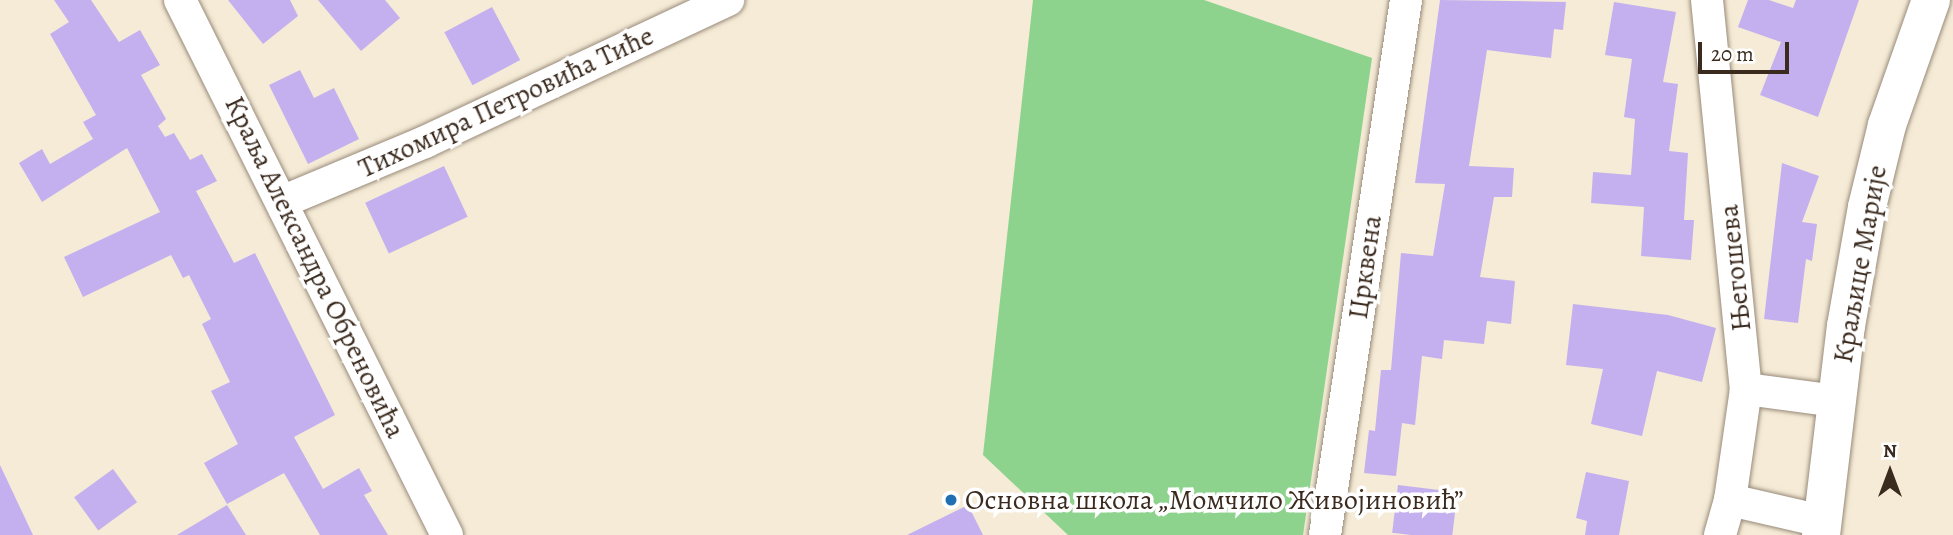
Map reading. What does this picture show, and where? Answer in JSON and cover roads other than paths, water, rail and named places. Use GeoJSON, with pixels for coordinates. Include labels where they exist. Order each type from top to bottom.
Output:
{"type":"FeatureCollection","features":[{"type":"Feature","properties":{"kind":"street","name":"Краља Александра Обреновића"},"geometry":{"type":"LineString","coordinates":[[180,0],[284,201],[447,535]]}},
{"type":"Feature","properties":{"kind":"street","name":"Тихомира Петровића Тиће"},"geometry":{"type":"LineString","coordinates":[[284,201],[425,142],[728,0]]}},
{"type":"Feature","properties":{"kind":"street","name":"Црквена"},"geometry":{"type":"LineString","coordinates":[[1325,535],[1406,0]]}},
{"type":"Feature","properties":{"kind":"street","name":"Његошева"},"geometry":{"type":"LineString","coordinates":[[1707,0],[1746,389],[1730,500],[1720,535]]}},
{"type":"Feature","properties":{"kind":"street","name":"Краљице Марије"},"geometry":{"type":"LineString","coordinates":[[1822,528],[1836,401],[1867,206],[1887,125],[1931,0]]}},
{"type":"Feature","properties":{"kind":"street"},"geometry":{"type":"LineString","coordinates":[[1746,389],[1836,401]]}},
{"type":"Feature","properties":{"kind":"street"},"geometry":{"type":"LineString","coordinates":[[1730,500],[1822,528]]}},
{"type":"Feature","properties":{"kind":"place","name":"Основна школа „Момчило Живојиновић”"},"geometry":{"type":"Point","coordinates":[951,500]}}]}
